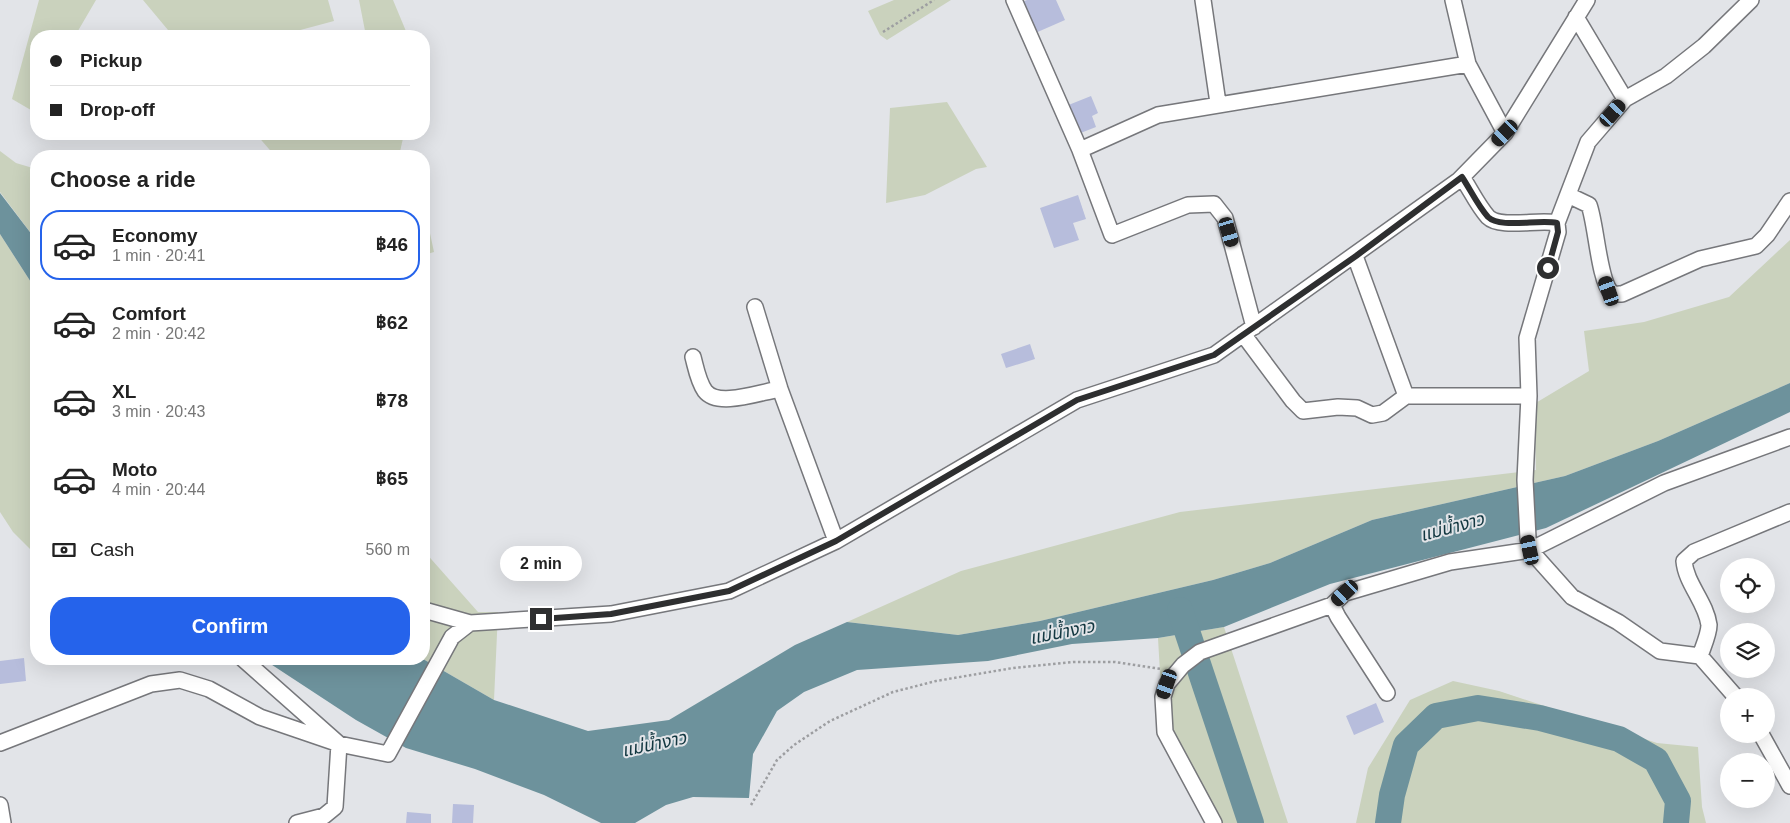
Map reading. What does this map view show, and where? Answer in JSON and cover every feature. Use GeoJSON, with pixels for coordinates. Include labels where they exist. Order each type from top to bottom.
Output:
{"type":"FeatureCollection","features":[{"type":"Feature","properties":{"kind":"street"},"geometry":{"type":"LineString","coordinates":[[1014,0],[1080,150],[1112,234],[1188,205],[1214,204],[1225,218],[1249,331],[1292,401],[1303,410],[1338,407],[1357,408],[1372,415],[1383,413],[1406,396],[1529,396]]}},
{"type":"Feature","properties":{"kind":"street"},"geometry":{"type":"LineString","coordinates":[[1203,0],[1218,103]]}},
{"type":"Feature","properties":{"kind":"street"},"geometry":{"type":"LineString","coordinates":[[1453,0],[1468,64],[1505,133]]}},
{"type":"Feature","properties":{"kind":"street"},"geometry":{"type":"LineString","coordinates":[[430,612],[470,624],[611,614],[729,591],[836,541],[1077,400],[1214,355],[1356,256],[1462,177],[1505,133],[1587,0]]}},
{"type":"Feature","properties":{"kind":"street"},"geometry":{"type":"LineString","coordinates":[[1728,688],[1700,656],[1660,651],[1618,622],[1572,597],[1529,544],[1525,480],[1529,396],[1527,338],[1558,232],[1557,223],[1588,142],[1626,99],[1673,70],[1704,46],[1751,0]]}},
{"type":"Feature","properties":{"kind":"street"},"geometry":{"type":"LineString","coordinates":[[1576,17],[1626,99]]}},
{"type":"Feature","properties":{"kind":"street"},"geometry":{"type":"LineString","coordinates":[[1080,150],[1158,114],[1468,64]]}},
{"type":"Feature","properties":{"kind":"street"},"geometry":{"type":"LineString","coordinates":[[1462,177],[1488,217],[1498,223],[1547,220],[1557,223]]}},
{"type":"Feature","properties":{"kind":"street"},"geometry":{"type":"LineString","coordinates":[[1568,195],[1589,204],[1603,273],[1609,291],[1614,294],[1622,294],[1700,259],[1756,246],[1767,235],[1790,200]]}},
{"type":"Feature","properties":{"kind":"street"},"geometry":{"type":"LineString","coordinates":[[1356,256],[1406,396]]}},
{"type":"Feature","properties":{"kind":"street"},"geometry":{"type":"LineString","coordinates":[[755,307],[780,389],[836,541]]}},
{"type":"Feature","properties":{"kind":"street"},"geometry":{"type":"LineString","coordinates":[[693,357],[700,383],[712,398],[722,400],[780,389]]}},
{"type":"Feature","properties":{"kind":"street"},"geometry":{"type":"LineString","coordinates":[[1214,823],[1165,732],[1163,697],[1167,684],[1183,665],[1200,652],[1332,605],[1345,593],[1450,562],[1529,544],[1656,486],[1790,437]]}},
{"type":"Feature","properties":{"kind":"street"},"geometry":{"type":"LineString","coordinates":[[1700,656],[1709,626],[1699,598],[1685,573],[1684,561],[1694,552],[1790,512]]}},
{"type":"Feature","properties":{"kind":"street"},"geometry":{"type":"LineString","coordinates":[[1332,605],[1338,618],[1387,693]]}},
{"type":"Feature","properties":{"kind":"street"},"geometry":{"type":"LineString","coordinates":[[0,743],[151,684],[180,680],[209,690],[260,717],[339,744],[388,754],[452,637],[470,624]]}},
{"type":"Feature","properties":{"kind":"street"},"geometry":{"type":"LineString","coordinates":[[250,665],[339,744]]}},
{"type":"Feature","properties":{"kind":"street"},"geometry":{"type":"LineString","coordinates":[[1766,743],[1790,786]]}},
{"type":"Feature","properties":{"kind":"street"},"geometry":{"type":"LineString","coordinates":[[297,823],[324,816],[336,807],[339,744]]}},
{"type":"Feature","properties":{"kind":"street"},"geometry":{"type":"LineString","coordinates":[[0,804],[3,823]]}},
{"type":"Feature","properties":{"kind":"path"},"geometry":{"type":"LineString","coordinates":[[883,32],[934,0]]}},
{"type":"Feature","properties":{"kind":"path"},"geometry":{"type":"LineString","coordinates":[[751,805],[777,760],[794,744],[830,721],[864,703],[893,692],[936,681],[1073,662],[1115,662],[1178,672]]}},
{"type":"Feature","properties":{"kind":"green space"},"geometry":{"type":"Polygon","coordinates":[[[39,0],[96,0],[78,30],[31,30],[39,0]]]}},
{"type":"Feature","properties":{"kind":"green space"},"geometry":{"type":"Polygon","coordinates":[[[143,0],[328,0],[334,21],[300,30],[168,30],[143,0]]]}},
{"type":"Feature","properties":{"kind":"green space"},"geometry":{"type":"Polygon","coordinates":[[[359,0],[393,0],[406,30],[365,30],[359,0]]]}},
{"type":"Feature","properties":{"kind":"green space"},"geometry":{"type":"Polygon","coordinates":[[[894,0],[951,0],[887,40],[880,35],[868,11],[894,0]]]}},
{"type":"Feature","properties":{"kind":"green space"},"geometry":{"type":"Polygon","coordinates":[[[30,33],[30,110],[12,99],[30,33]]]}},
{"type":"Feature","properties":{"kind":"green space"},"geometry":{"type":"Polygon","coordinates":[[[947,102],[987,167],[976,169],[925,195],[886,203],[890,108],[947,102]]]}},
{"type":"Feature","properties":{"kind":"green space"},"geometry":{"type":"Polygon","coordinates":[[[261,140],[403,140],[400,150],[270,150],[261,140]]]}},
{"type":"Feature","properties":{"kind":"green space"},"geometry":{"type":"Polygon","coordinates":[[[0,151],[16,163],[30,167],[30,232],[0,192],[0,151]]]}},
{"type":"Feature","properties":{"kind":"green space"},"geometry":{"type":"Polygon","coordinates":[[[430,233],[434,252],[430,253],[430,233]]]}},
{"type":"Feature","properties":{"kind":"green space"},"geometry":{"type":"Polygon","coordinates":[[[0,234],[30,281],[30,549],[13,532],[0,512],[0,234]]]}},
{"type":"Feature","properties":{"kind":"green space"},"geometry":{"type":"Polygon","coordinates":[[[1790,240],[1790,383],[1658,441],[1565,476],[1372,520],[1270,563],[1213,580],[1040,621],[958,635],[847,622],[961,571],[1180,512],[1536,470],[1534,404],[1589,371],[1584,331],[1644,322],[1729,297],[1790,240]]]}},
{"type":"Feature","properties":{"kind":"green space"},"geometry":{"type":"Polygon","coordinates":[[[430,558],[478,612],[498,612],[494,700],[430,663],[430,558]]]}},
{"type":"Feature","properties":{"kind":"green space"},"geometry":{"type":"Polygon","coordinates":[[[1224,627],[1288,823],[1209,823],[1164,743],[1158,638],[1224,627]]]}},
{"type":"Feature","properties":{"kind":"green space"},"geometry":{"type":"Polygon","coordinates":[[[1453,681],[1499,691],[1657,743],[1698,747],[1702,807],[1706,823],[1356,823],[1368,768],[1410,700],[1453,681]]]}},
{"type":"Feature","properties":{"kind":"water"},"geometry":{"type":"Polygon","coordinates":[[[0,193],[30,232],[30,281],[0,234],[0,193]]]}},
{"type":"Feature","properties":{"kind":"water","name":"แม่น้ำงาว"},"geometry":{"type":"Polygon","coordinates":[[[1790,383],[1790,412],[1546,528],[1330,584],[1224,627],[1158,638],[1072,644],[988,661],[857,670],[804,692],[777,711],[753,754],[749,798],[693,797],[666,805],[635,823],[601,823],[544,795],[475,769],[406,748],[356,720],[272,665],[430,665],[430,663],[494,700],[588,731],[669,720],[795,645],[847,622],[958,635],[1040,621],[1213,580],[1270,563],[1372,520],[1565,476],[1658,441],[1790,383]]]}},
{"type":"Feature","properties":{"kind":"building"},"geometry":{"type":"Polygon","coordinates":[[[1027,0],[1056,0],[1065,20],[1033,34],[1020,3],[1027,0]]]}},
{"type":"Feature","properties":{"kind":"building"},"geometry":{"type":"Polygon","coordinates":[[[1091,96],[1098,113],[1092,116],[1096,127],[1078,134],[1066,106],[1091,96]]]}},
{"type":"Feature","properties":{"kind":"building"},"geometry":{"type":"Polygon","coordinates":[[[1078,195],[1086,219],[1073,223],[1079,240],[1054,248],[1040,208],[1078,195]]]}},
{"type":"Feature","properties":{"kind":"building"},"geometry":{"type":"Polygon","coordinates":[[[1030,344],[1035,359],[1006,368],[1001,354],[1030,344]]]}},
{"type":"Feature","properties":{"kind":"building"},"geometry":{"type":"Polygon","coordinates":[[[24,658],[26,681],[0,684],[0,661],[24,658]]]}},
{"type":"Feature","properties":{"kind":"building"},"geometry":{"type":"Polygon","coordinates":[[[1376,703],[1384,722],[1354,735],[1346,716],[1376,703]]]}},
{"type":"Feature","properties":{"kind":"building"},"geometry":{"type":"Polygon","coordinates":[[[453,804],[474,805],[473,823],[452,823],[453,804]]]}},
{"type":"Feature","properties":{"kind":"building"},"geometry":{"type":"Polygon","coordinates":[[[407,812],[431,814],[431,823],[406,823],[407,812]]]}},
{"type":"Feature","properties":{"kind":"waterway"},"geometry":{"type":"LineString","coordinates":[[1180,610],[1251,823]]}},
{"type":"Feature","properties":{"kind":"waterway"},"geometry":{"type":"LineString","coordinates":[[1388,823],[1392,795],[1406,745],[1436,716],[1478,708],[1540,718],[1619,739],[1656,760],[1678,801],[1676,823]]}},
{"type":"Feature","properties":{"kind":"route"},"geometry":{"type":"LineString","coordinates":[[541,619],[611,614],[729,591],[836,541],[1077,400],[1214,355],[1356,256],[1462,177],[1488,217],[1498,223],[1547,220],[1557,223],[1558,232],[1548,268]]}}]}
